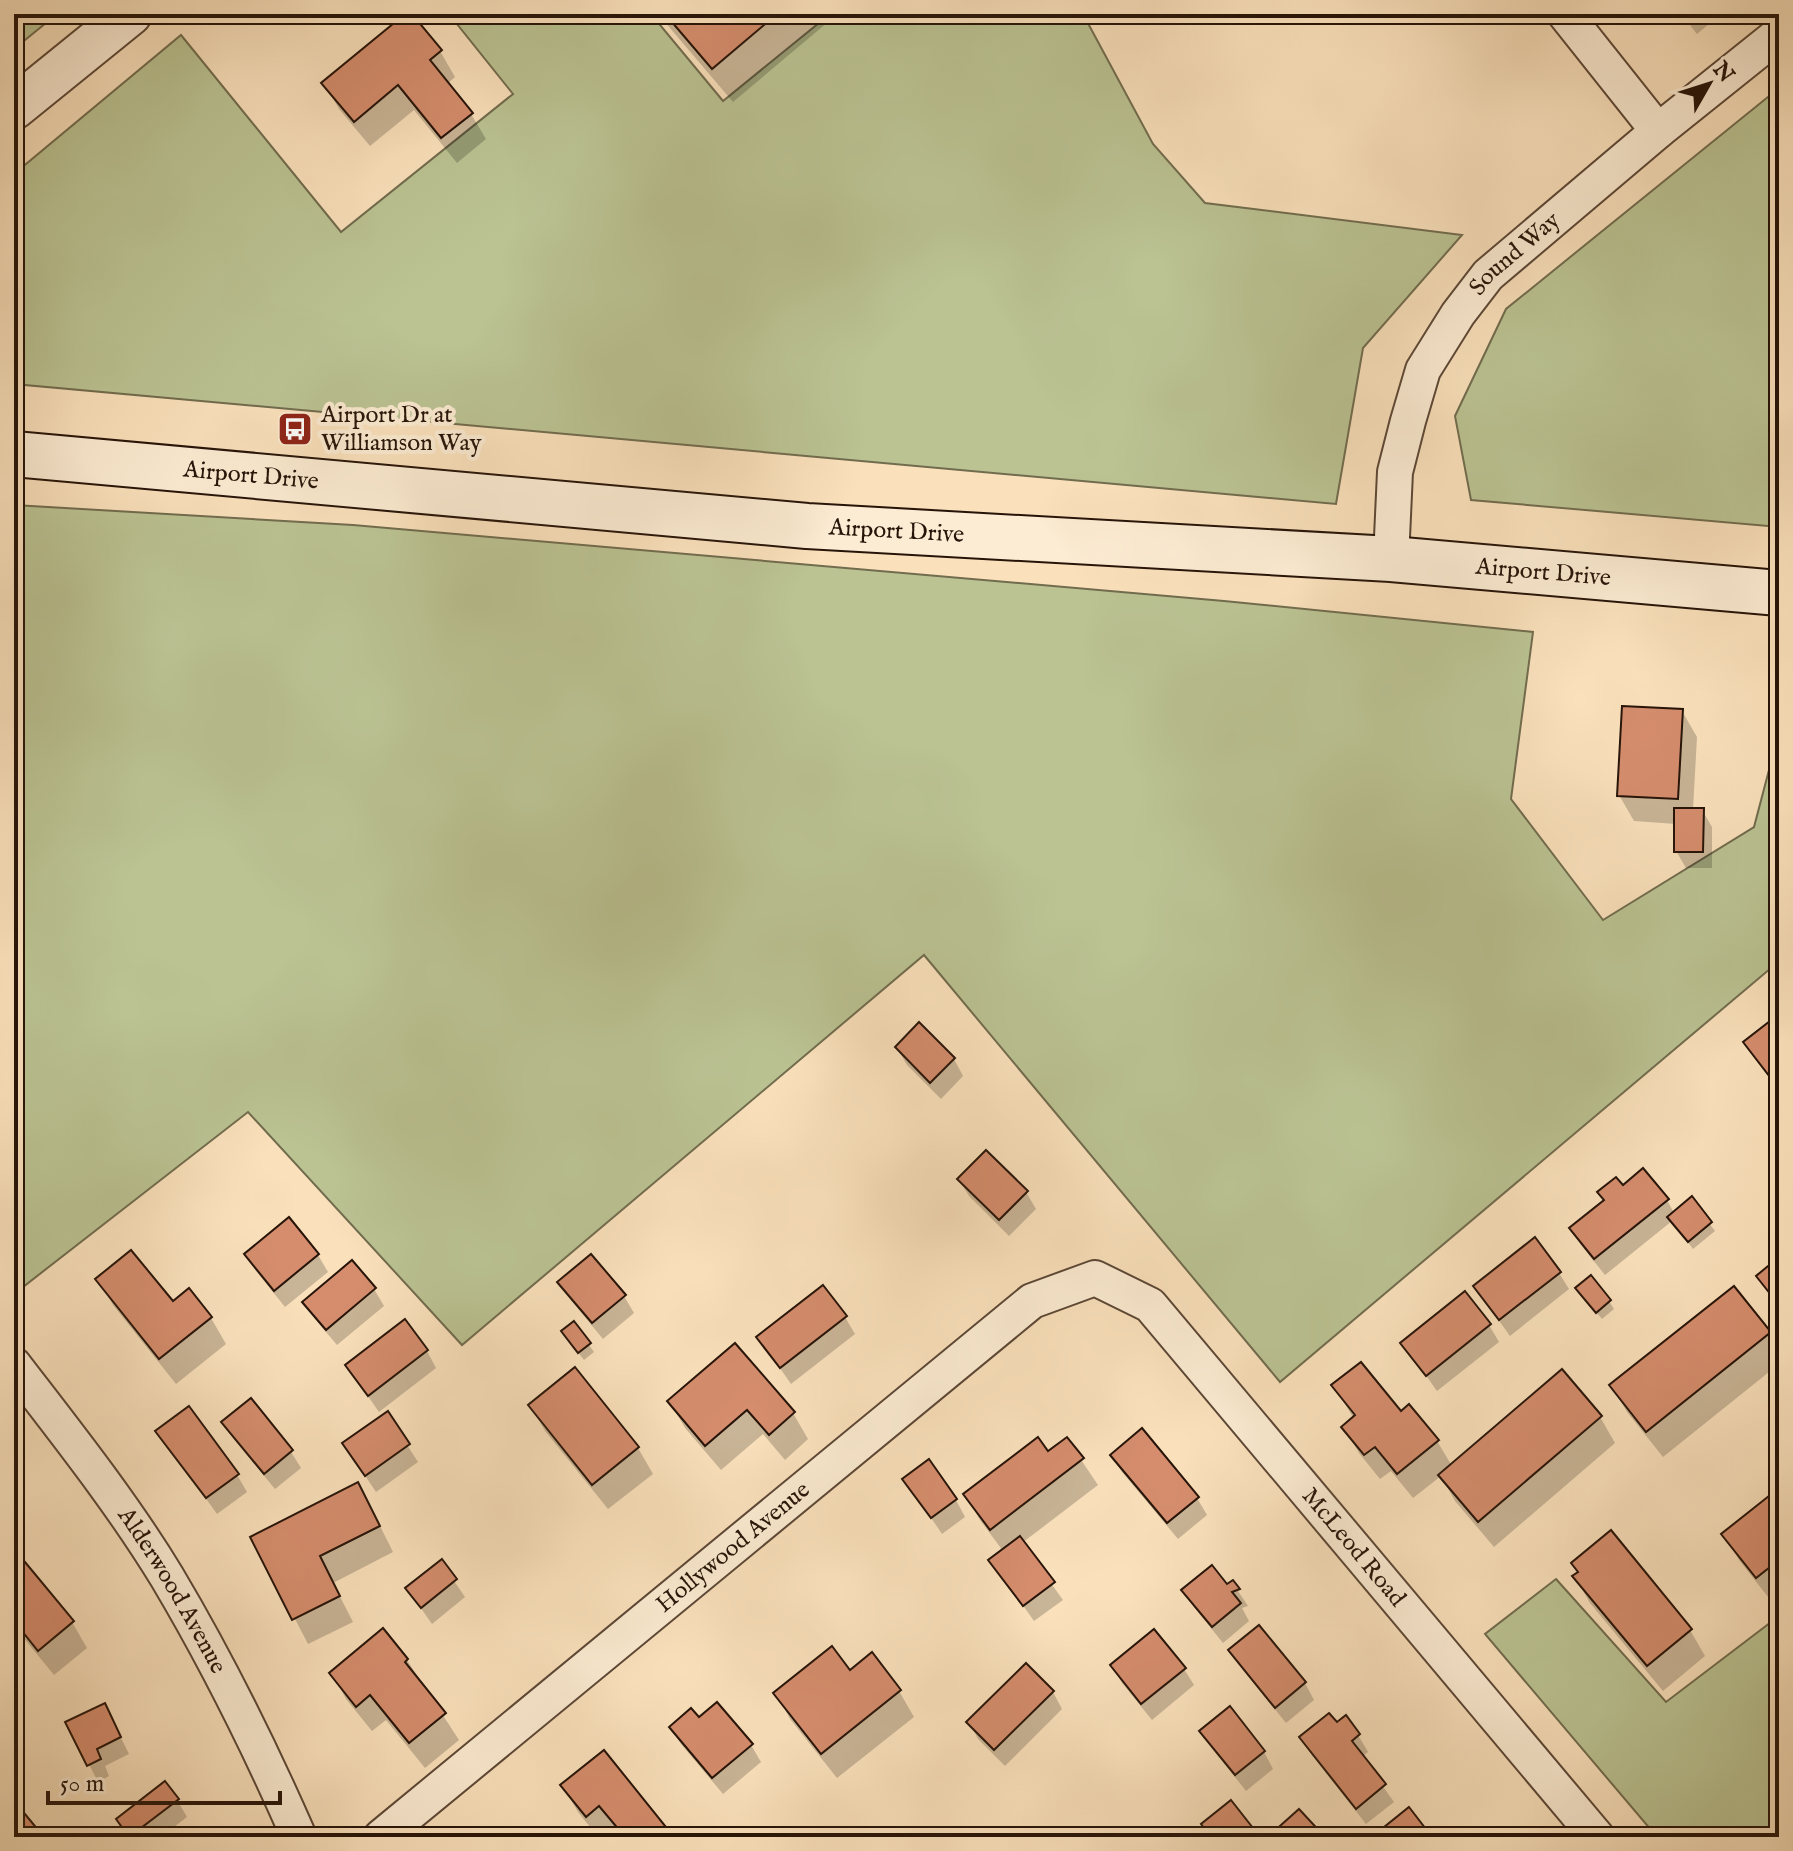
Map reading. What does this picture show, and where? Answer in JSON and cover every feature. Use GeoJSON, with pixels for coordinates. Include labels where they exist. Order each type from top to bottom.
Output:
{"type":"FeatureCollection","features":[{"type":"Feature","properties":{"kind":"main road","name":"Airport Drive"},"geometry":{"type":"LineString","coordinates":[[14,454],[807,526],[1391,559],[1779,593]]}},
{"type":"Feature","properties":{"kind":"street"},"geometry":{"type":"LineString","coordinates":[[14,108],[130,14]]}},
{"type":"Feature","properties":{"kind":"street"},"geometry":{"type":"LineString","coordinates":[[1565,14],[1658,131]]}},
{"type":"Feature","properties":{"kind":"street","name":"Sound Way"},"geometry":{"type":"LineString","coordinates":[[1391,559],[1395,472],[1423,370],[1488,275],[1658,131],[1779,34]]}},
{"type":"Feature","properties":{"kind":"street","name":"Hollywood Avenue"},"geometry":{"type":"LineString","coordinates":[[381,1837],[1032,1301],[1095,1278]]}},
{"type":"Feature","properties":{"kind":"street","name":"McLeod Road"},"geometry":{"type":"LineString","coordinates":[[1095,1278],[1150,1305],[1597,1837]]}},
{"type":"Feature","properties":{"kind":"street","name":"Alderwood Avenue"},"geometry":{"type":"LineString","coordinates":[[14,1365],[88,1461],[165,1574],[255,1739],[299,1837]]}},
{"type":"Feature","properties":{"kind":"green space"},"geometry":{"type":"Polygon","coordinates":[[[14,14],[57,14],[14,49],[14,14]]]}},
{"type":"Feature","properties":{"kind":"green space"},"geometry":{"type":"Polygon","coordinates":[[[449,14],[651,14],[723,101],[830,14],[1083,14],[1153,144],[1205,203],[1462,235],[1363,348],[1336,504],[14,384],[14,174],[181,35],[341,232],[513,94],[449,14]]]}},
{"type":"Feature","properties":{"kind":"green space"},"geometry":{"type":"Polygon","coordinates":[[[1779,88],[1779,527],[1471,500],[1455,416],[1506,309],[1779,88]]]}},
{"type":"Feature","properties":{"kind":"green space"},"geometry":{"type":"Polygon","coordinates":[[[14,505],[353,525],[1224,601],[1533,632],[1511,799],[1603,920],[1754,827],[1779,732],[1779,976],[1771,968],[1280,1382],[924,955],[462,1345],[248,1112],[23,1287],[14,1276],[14,505]]]}},
{"type":"Feature","properties":{"kind":"green space"},"geometry":{"type":"Polygon","coordinates":[[[1556,1579],[1666,1702],[1779,1616],[1779,1837],[1657,1837],[1485,1634],[1556,1579]]]}},
{"type":"Feature","properties":{"kind":"building"},"geometry":{"type":"Polygon","coordinates":[[[405,14],[412,14],[442,50],[430,60],[473,113],[441,138],[398,85],[354,122],[321,83],[405,14]]]}},
{"type":"Feature","properties":{"kind":"building"},"geometry":{"type":"Polygon","coordinates":[[[665,14],[777,14],[712,69],[665,14]]]}},
{"type":"Feature","properties":{"kind":"building"},"geometry":{"type":"Polygon","coordinates":[[[1622,706],[1683,709],[1678,799],[1617,796],[1622,706]]]}},
{"type":"Feature","properties":{"kind":"building"},"geometry":{"type":"Polygon","coordinates":[[[1674,808],[1704,808],[1703,852],[1674,852],[1674,808]]]}},
{"type":"Feature","properties":{"kind":"building"},"geometry":{"type":"Polygon","coordinates":[[[1779,1014],[1779,1070],[1770,1077],[1743,1042],[1779,1014]]]}},
{"type":"Feature","properties":{"kind":"building"},"geometry":{"type":"Polygon","coordinates":[[[919,1022],[955,1058],[930,1083],[895,1047],[919,1022]]]}},
{"type":"Feature","properties":{"kind":"building"},"geometry":{"type":"Polygon","coordinates":[[[986,1150],[1028,1191],[999,1220],[957,1179],[986,1150]]]}},
{"type":"Feature","properties":{"kind":"building"},"geometry":{"type":"Polygon","coordinates":[[[1643,1168],[1669,1199],[1594,1259],[1569,1228],[1604,1200],[1597,1192],[1616,1177],[1623,1185],[1643,1168]]]}},
{"type":"Feature","properties":{"kind":"building"},"geometry":{"type":"Polygon","coordinates":[[[1692,1196],[1712,1222],[1688,1242],[1667,1217],[1692,1196]]]}},
{"type":"Feature","properties":{"kind":"building"},"geometry":{"type":"Polygon","coordinates":[[[289,1217],[319,1254],[274,1291],[244,1254],[289,1217]]]}},
{"type":"Feature","properties":{"kind":"building"},"geometry":{"type":"Polygon","coordinates":[[[1535,1237],[1561,1272],[1499,1320],[1473,1286],[1535,1237]]]}},
{"type":"Feature","properties":{"kind":"building"},"geometry":{"type":"Polygon","coordinates":[[[131,1250],[173,1301],[189,1288],[212,1317],[159,1359],[95,1279],[131,1250]]]}},
{"type":"Feature","properties":{"kind":"building"},"geometry":{"type":"Polygon","coordinates":[[[591,1254],[626,1295],[592,1323],[557,1282],[591,1254]]]}},
{"type":"Feature","properties":{"kind":"building"},"geometry":{"type":"Polygon","coordinates":[[[1779,1257],[1779,1305],[1756,1276],[1779,1257]]]}},
{"type":"Feature","properties":{"kind":"building"},"geometry":{"type":"Polygon","coordinates":[[[352,1260],[376,1288],[326,1330],[302,1302],[352,1260]]]}},
{"type":"Feature","properties":{"kind":"building"},"geometry":{"type":"Polygon","coordinates":[[[1591,1275],[1611,1300],[1596,1313],[1575,1288],[1591,1275]]]}},
{"type":"Feature","properties":{"kind":"building"},"geometry":{"type":"Polygon","coordinates":[[[823,1285],[847,1316],[780,1368],[756,1337],[823,1285]]]}},
{"type":"Feature","properties":{"kind":"building"},"geometry":{"type":"Polygon","coordinates":[[[1734,1286],[1771,1332],[1646,1432],[1609,1385],[1734,1286]]]}},
{"type":"Feature","properties":{"kind":"building"},"geometry":{"type":"Polygon","coordinates":[[[1465,1291],[1491,1324],[1426,1376],[1400,1343],[1465,1291]]]}},
{"type":"Feature","properties":{"kind":"building"},"geometry":{"type":"Polygon","coordinates":[[[405,1319],[428,1350],[368,1396],[345,1365],[405,1319]]]}},
{"type":"Feature","properties":{"kind":"building"},"geometry":{"type":"Polygon","coordinates":[[[574,1321],[591,1343],[578,1353],[561,1331],[574,1321]]]}},
{"type":"Feature","properties":{"kind":"building"},"geometry":{"type":"Polygon","coordinates":[[[735,1343],[795,1412],[769,1435],[747,1410],[705,1446],[667,1401],[735,1343]]]}},
{"type":"Feature","properties":{"kind":"building"},"geometry":{"type":"Polygon","coordinates":[[[1361,1362],[1401,1411],[1409,1404],[1439,1440],[1397,1474],[1375,1447],[1364,1455],[1341,1427],[1355,1415],[1331,1385],[1361,1362]]]}},
{"type":"Feature","properties":{"kind":"building"},"geometry":{"type":"Polygon","coordinates":[[[575,1367],[639,1447],[592,1485],[528,1405],[575,1367]]]}},
{"type":"Feature","properties":{"kind":"building"},"geometry":{"type":"Polygon","coordinates":[[[1562,1369],[1602,1416],[1478,1522],[1438,1475],[1562,1369]]]}},
{"type":"Feature","properties":{"kind":"building"},"geometry":{"type":"Polygon","coordinates":[[[251,1398],[293,1450],[264,1474],[221,1422],[251,1398]]]}},
{"type":"Feature","properties":{"kind":"building"},"geometry":{"type":"Polygon","coordinates":[[[189,1406],[239,1474],[206,1498],[155,1431],[189,1406]]]}},
{"type":"Feature","properties":{"kind":"building"},"geometry":{"type":"Polygon","coordinates":[[[388,1411],[410,1444],[365,1476],[342,1443],[388,1411]]]}},
{"type":"Feature","properties":{"kind":"building"},"geometry":{"type":"Polygon","coordinates":[[[1142,1428],[1199,1497],[1167,1523],[1110,1455],[1142,1428]]]}},
{"type":"Feature","properties":{"kind":"building"},"geometry":{"type":"Polygon","coordinates":[[[1038,1437],[1048,1451],[1067,1437],[1084,1458],[990,1530],[963,1494],[1038,1437]]]}},
{"type":"Feature","properties":{"kind":"building"},"geometry":{"type":"Polygon","coordinates":[[[929,1459],[957,1499],[931,1518],[902,1479],[929,1459]]]}},
{"type":"Feature","properties":{"kind":"building"},"geometry":{"type":"Polygon","coordinates":[[[358,1482],[380,1526],[320,1556],[340,1596],[292,1620],[250,1537],[358,1482]]]}},
{"type":"Feature","properties":{"kind":"building"},"geometry":{"type":"Polygon","coordinates":[[[1779,1488],[1779,1560],[1756,1578],[1721,1534],[1779,1488]]]}},
{"type":"Feature","properties":{"kind":"building"},"geometry":{"type":"Polygon","coordinates":[[[1611,1530],[1692,1629],[1647,1666],[1572,1576],[1578,1572],[1571,1563],[1611,1530]]]}},
{"type":"Feature","properties":{"kind":"building"},"geometry":{"type":"Polygon","coordinates":[[[1020,1536],[1055,1582],[1023,1606],[988,1560],[1020,1536]]]}},
{"type":"Feature","properties":{"kind":"building"},"geometry":{"type":"Polygon","coordinates":[[[15,1550],[74,1621],[38,1651],[14,1621],[15,1550]]]}},
{"type":"Feature","properties":{"kind":"building"},"geometry":{"type":"Polygon","coordinates":[[[442,1559],[457,1579],[421,1608],[405,1588],[442,1559]]]}},
{"type":"Feature","properties":{"kind":"building"},"geometry":{"type":"Polygon","coordinates":[[[1212,1565],[1227,1584],[1233,1580],[1240,1589],[1232,1592],[1241,1603],[1212,1627],[1181,1590],[1212,1565]]]}},
{"type":"Feature","properties":{"kind":"building"},"geometry":{"type":"Polygon","coordinates":[[[1259,1625],[1306,1682],[1275,1708],[1228,1650],[1259,1625]]]}},
{"type":"Feature","properties":{"kind":"building"},"geometry":{"type":"Polygon","coordinates":[[[383,1628],[408,1659],[405,1662],[446,1713],[409,1743],[370,1695],[356,1707],[329,1673],[383,1628]]]}},
{"type":"Feature","properties":{"kind":"building"},"geometry":{"type":"Polygon","coordinates":[[[1154,1629],[1186,1668],[1141,1704],[1110,1665],[1154,1629]]]}},
{"type":"Feature","properties":{"kind":"building"},"geometry":{"type":"Polygon","coordinates":[[[832,1646],[850,1670],[872,1652],[901,1690],[821,1754],[773,1693],[832,1646]]]}},
{"type":"Feature","properties":{"kind":"building"},"geometry":{"type":"Polygon","coordinates":[[[1026,1663],[1054,1691],[994,1750],[966,1722],[1026,1663]]]}},
{"type":"Feature","properties":{"kind":"building"},"geometry":{"type":"Polygon","coordinates":[[[717,1702],[753,1744],[712,1778],[669,1727],[691,1708],[699,1717],[717,1702]]]}},
{"type":"Feature","properties":{"kind":"building"},"geometry":{"type":"Polygon","coordinates":[[[105,1703],[121,1737],[97,1749],[101,1759],[87,1766],[65,1722],[105,1703]]]}},
{"type":"Feature","properties":{"kind":"building"},"geometry":{"type":"Polygon","coordinates":[[[1230,1706],[1265,1751],[1235,1775],[1199,1731],[1230,1706]]]}},
{"type":"Feature","properties":{"kind":"building"},"geometry":{"type":"Polygon","coordinates":[[[1329,1713],[1337,1722],[1346,1715],[1360,1734],[1352,1741],[1386,1784],[1356,1809],[1299,1737],[1329,1713]]]}},
{"type":"Feature","properties":{"kind":"building"},"geometry":{"type":"Polygon","coordinates":[[[604,1750],[674,1837],[625,1837],[599,1806],[586,1817],[560,1785],[604,1750]]]}},
{"type":"Feature","properties":{"kind":"building"},"geometry":{"type":"Polygon","coordinates":[[[165,1781],[179,1799],[129,1837],[116,1819],[165,1781]]]}},
{"type":"Feature","properties":{"kind":"building"},"geometry":{"type":"Polygon","coordinates":[[[1231,1800],[1260,1837],[1211,1837],[1201,1824],[1231,1800]]]}},
{"type":"Feature","properties":{"kind":"building"},"geometry":{"type":"Polygon","coordinates":[[[15,1802],[44,1837],[14,1837],[15,1802]]]}},
{"type":"Feature","properties":{"kind":"building"},"geometry":{"type":"Polygon","coordinates":[[[1409,1807],[1432,1837],[1382,1837],[1378,1832],[1409,1807]]]}},
{"type":"Feature","properties":{"kind":"building"},"geometry":{"type":"Polygon","coordinates":[[[1299,1809],[1325,1837],[1274,1837],[1271,1834],[1299,1809]]]}},
{"type":"Feature","properties":{"kind":"place","name":"Airport Dr at Williamson Way"},"geometry":{"type":"Point","coordinates":[295,429]}}]}
